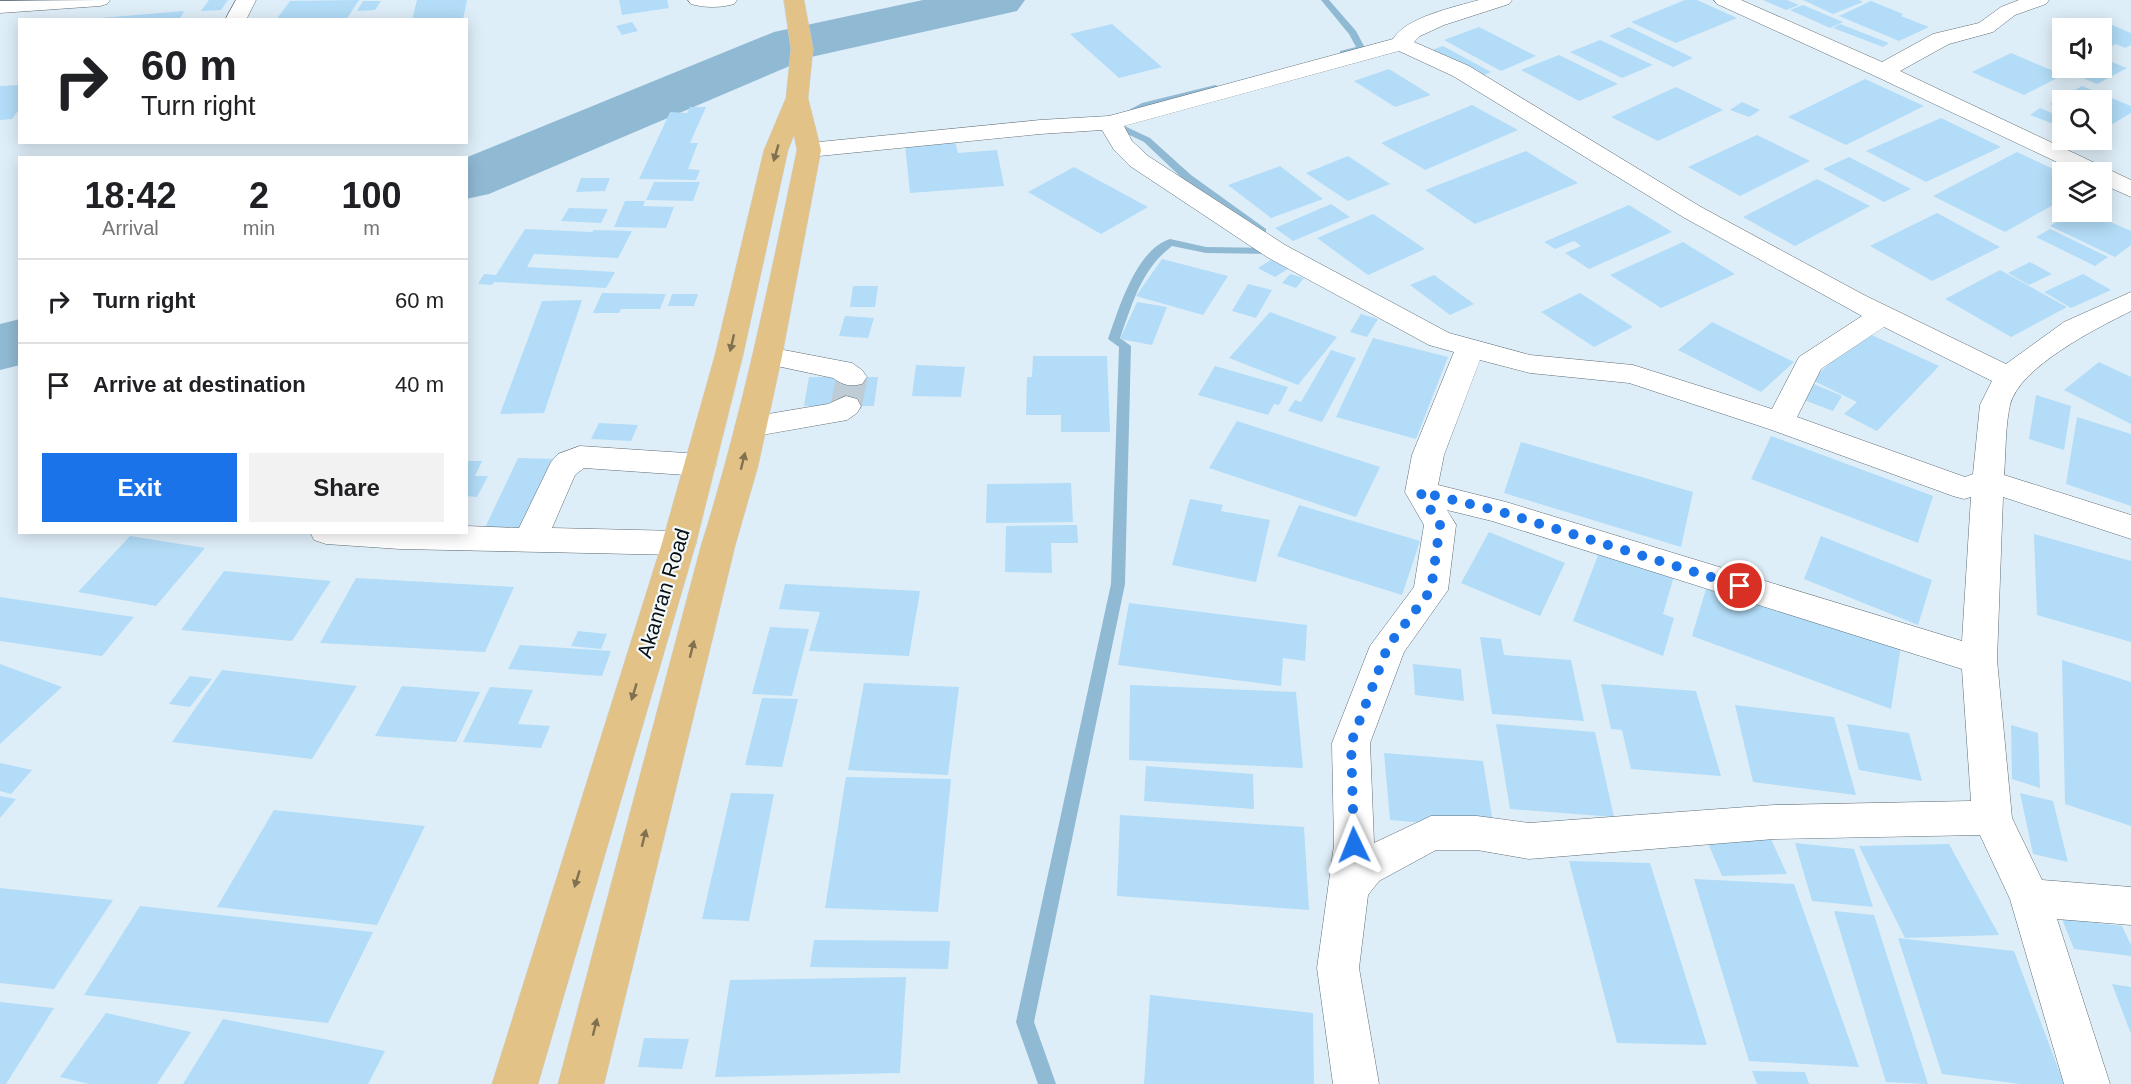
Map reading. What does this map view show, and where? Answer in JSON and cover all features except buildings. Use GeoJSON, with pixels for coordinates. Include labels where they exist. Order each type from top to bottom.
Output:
{"type":"FeatureCollection","features":[{"type":"Feature","properties":{"kind":"main road","name":"Akanran Road"},"geometry":{"type":"LineString","coordinates":[[515,1084],[679,543],[729,355],[776,150],[797,98],[802,68],[801,38],[794,0]]}},
{"type":"Feature","properties":{"kind":"main road","name":"Akanran Road"},"geometry":{"type":"LineString","coordinates":[[581,1084],[768,356],[809,150],[797,98]]}},
{"type":"Feature","properties":{"kind":"street"},"geometry":{"type":"LineString","coordinates":[[0,7],[100,0]]}},
{"type":"Feature","properties":{"kind":"street"},"geometry":{"type":"LineString","coordinates":[[236,18],[246,0]]}},
{"type":"Feature","properties":{"kind":"street"},"geometry":{"type":"LineString","coordinates":[[698,0],[727,0]]}},
{"type":"Feature","properties":{"kind":"street"},"geometry":{"type":"LineString","coordinates":[[1401,44],[1406,36],[1417,30],[1473,8],[1502,0]]}},
{"type":"Feature","properties":{"kind":"street"},"geometry":{"type":"LineString","coordinates":[[1724,0],[1883,70],[2076,162]]}},
{"type":"Feature","properties":{"kind":"street"},"geometry":{"type":"LineString","coordinates":[[1883,70],[1941,39],[1986,28],[2008,11],[2038,0]]}},
{"type":"Feature","properties":{"kind":"street"},"geometry":{"type":"LineString","coordinates":[[809,150],[1040,127],[1110,123],[1401,44],[1461,71],[1692,212],[1882,315],[2008,377]]}},
{"type":"Feature","properties":{"kind":"street"},"geometry":{"type":"LineString","coordinates":[[1110,123],[1122,145],[1138,161],[1276,251],[1439,339],[1472,346],[1530,364],[1633,374],[1964,488],[1988,481],[2131,527]]}},
{"type":"Feature","properties":{"kind":"street"},"geometry":{"type":"LineString","coordinates":[[2112,180],[2131,190]]}},
{"type":"Feature","properties":{"kind":"street"},"geometry":{"type":"LineString","coordinates":[[2088,1084],[2030,898],[1992,818],[1979,660],[1988,481],[1995,405],[2008,377],[2074,328],[2131,300]]}},
{"type":"Feature","properties":{"kind":"street"},"geometry":{"type":"LineString","coordinates":[[1780,423],[1809,364],[1882,315]]}},
{"type":"Feature","properties":{"kind":"street"},"geometry":{"type":"LineString","coordinates":[[1356,1084],[1338,968],[1354,845],[1351,743],[1388,646],[1431,590],[1440,525],[1420,492],[1428,455],[1472,346]]}},
{"type":"Feature","properties":{"kind":"street"},"geometry":{"type":"LineString","coordinates":[[750,427],[836,413],[849,392],[842,370],[768,356]]}},
{"type":"Feature","properties":{"kind":"street"},"geometry":{"type":"LineString","coordinates":[[530,540],[562,470],[569,462],[580,457],[700,465]]}},
{"type":"Feature","properties":{"kind":"street"},"geometry":{"type":"LineString","coordinates":[[1420,492],[1495,510],[1979,660]]}},
{"type":"Feature","properties":{"kind":"street"},"geometry":{"type":"LineString","coordinates":[[356,534],[679,543]]}},
{"type":"Feature","properties":{"kind":"street"},"geometry":{"type":"LineString","coordinates":[[1348,889],[1365,868],[1431,833],[1477,833],[1529,841],[1774,822],[1992,818]]}},
{"type":"Feature","properties":{"kind":"street"},"geometry":{"type":"LineString","coordinates":[[2030,898],[2131,906]]}},
{"type":"Feature","properties":{"kind":"waterway"},"geometry":{"type":"LineString","coordinates":[[468,179],[794,44],[998,0]]}},
{"type":"Feature","properties":{"kind":"waterway"},"geometry":{"type":"LineString","coordinates":[[1325,0],[1353,33],[1361,48],[1343,53]]}},
{"type":"Feature","properties":{"kind":"waterway"},"geometry":{"type":"LineString","coordinates":[[1215,88],[1145,105],[1110,123],[1147,140],[1187,177],[1262,231]]}},
{"type":"Feature","properties":{"kind":"waterway"},"geometry":{"type":"LineString","coordinates":[[1047,1084],[1025,1022],[1118,584],[1125,346],[1114,339],[1129,296],[1151,257],[1170,242],[1206,250],[1275,251]]}},
{"type":"Feature","properties":{"kind":"waterway"},"geometry":{"type":"LineString","coordinates":[[0,347],[18,342]]}},
{"type":"Feature","properties":{"kind":"tunnel"},"geometry":{"type":"LineString","coordinates":[[846,406],[852,377]]}},
{"type":"Feature","properties":{"kind":"route"},"geometry":{"type":"LineString","coordinates":[[1354,845],[1351,743],[1388,646],[1431,590],[1440,525],[1420,492],[1495,510],[1740,586]]}}]}
